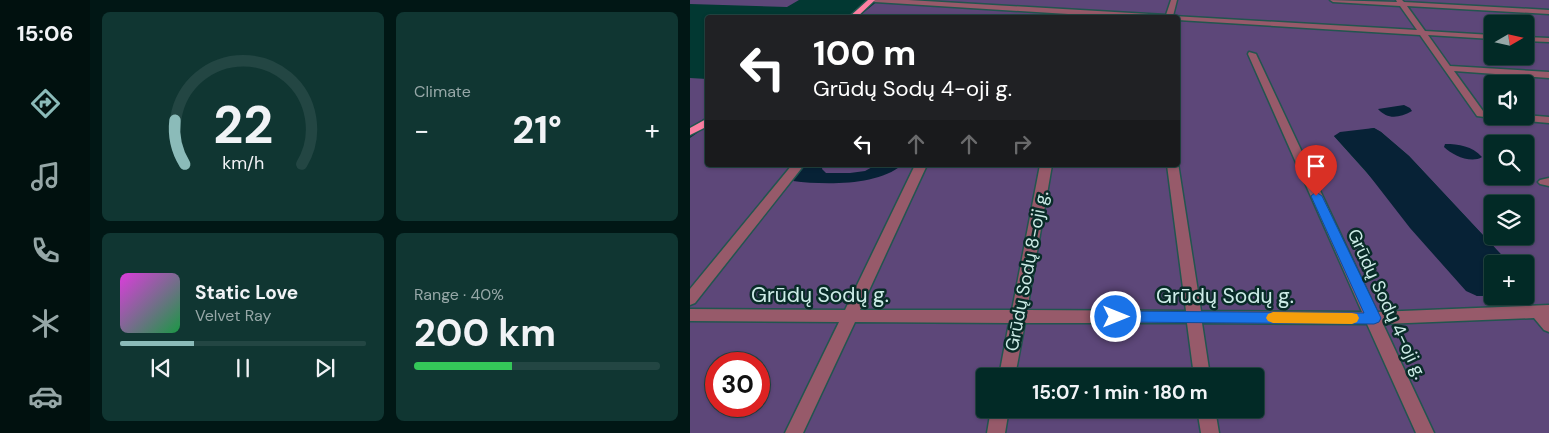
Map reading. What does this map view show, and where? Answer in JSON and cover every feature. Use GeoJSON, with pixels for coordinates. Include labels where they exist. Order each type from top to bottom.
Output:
{"type":"FeatureCollection","features":[{"type":"Feature","properties":{"kind":"main road"},"geometry":{"type":"LineString","coordinates":[[855,15],[873,0]]}},
{"type":"Feature","properties":{"kind":"main road"},"geometry":{"type":"LineString","coordinates":[[690,132],[705,123]]}},
{"type":"Feature","properties":{"kind":"street"},"geometry":{"type":"LineString","coordinates":[[873,0],[951,2],[1069,14],[1102,15]]}},
{"type":"Feature","properties":{"kind":"street"},"geometry":{"type":"LineString","coordinates":[[1170,15],[1174,0]]}},
{"type":"Feature","properties":{"kind":"street"},"geometry":{"type":"LineString","coordinates":[[1333,0],[1400,2],[1549,12]]}},
{"type":"Feature","properties":{"kind":"street"},"geometry":{"type":"LineString","coordinates":[[1400,2],[1424,33],[1480,114],[1484,115]]}},
{"type":"Feature","properties":{"kind":"street"},"geometry":{"type":"LineString","coordinates":[[1180,18],[1484,37]]}},
{"type":"Feature","properties":{"kind":"street"},"geometry":{"type":"LineString","coordinates":[[1534,39],[1549,40]]}},
{"type":"Feature","properties":{"kind":"street","name":"Grūdų Sodų 4-oji g."},"geometry":{"type":"LineString","coordinates":[[1252,54],[1425,433]]}},
{"type":"Feature","properties":{"kind":"street"},"geometry":{"type":"LineString","coordinates":[[1448,68],[1549,76]]}},
{"type":"Feature","properties":{"kind":"street"},"geometry":{"type":"LineString","coordinates":[[1534,119],[1549,120]]}},
{"type":"Feature","properties":{"kind":"street"},"geometry":{"type":"LineString","coordinates":[[690,300],[796,167]]}},
{"type":"Feature","properties":{"kind":"street"},"geometry":{"type":"LineString","coordinates":[[794,433],[920,167]]}},
{"type":"Feature","properties":{"kind":"street","name":"Grūdų Sodų 8-oji g."},"geometry":{"type":"LineString","coordinates":[[1008,368],[1046,167]]}},
{"type":"Feature","properties":{"kind":"street"},"geometry":{"type":"LineString","coordinates":[[1173,167],[1201,368]]}},
{"type":"Feature","properties":{"kind":"street"},"geometry":{"type":"LineString","coordinates":[[1543,311],[1549,326]]}},
{"type":"Feature","properties":{"kind":"street","name":"Grūdų Sodų g."},"geometry":{"type":"LineString","coordinates":[[690,315],[1374,318],[1543,311]]}},
{"type":"Feature","properties":{"kind":"street"},"geometry":{"type":"LineString","coordinates":[[996,433],[998,418]]}},
{"type":"Feature","properties":{"kind":"street"},"geometry":{"type":"LineString","coordinates":[[1208,418],[1210,433]]}},
{"type":"Feature","properties":{"kind":"shaded area"},"geometry":{"type":"Polygon","coordinates":[[[690,0],[799,0],[787,7],[690,4],[690,0]]]}},
{"type":"Feature","properties":{"kind":"shaded area"},"geometry":{"type":"Polygon","coordinates":[[[879,0],[1549,0],[1549,433],[690,433],[690,138],[705,127],[705,167],[1180,167],[1180,15],[860,15],[879,0]],[[1374,128],[1334,136],[1477,296],[1484,296],[1484,305],[1534,305],[1534,255],[1502,255],[1492,245],[1534,245],[1534,195],[1484,195],[1484,236],[1409,156],[1374,128]]]}},
{"type":"Feature","properties":{"kind":"shaded area"},"geometry":{"type":"Polygon","coordinates":[[[690,78],[705,79],[705,118],[690,128],[690,78]]]}},
{"type":"Feature","properties":{"kind":"water"},"geometry":{"type":"Polygon","coordinates":[[[1404,105],[1412,111],[1394,117],[1382,113],[1378,109],[1404,105]]]}},
{"type":"Feature","properties":{"kind":"water"},"geometry":{"type":"Polygon","coordinates":[[[1374,128],[1381,132],[1409,156],[1484,236],[1484,245],[1492,245],[1502,255],[1484,255],[1484,296],[1477,296],[1466,291],[1410,228],[1365,170],[1334,136],[1340,132],[1374,128]]]}},
{"type":"Feature","properties":{"kind":"water"},"geometry":{"type":"Polygon","coordinates":[[[1445,144],[1465,146],[1474,150],[1482,157],[1473,160],[1462,158],[1447,150],[1444,147],[1445,144]]]}},
{"type":"Feature","properties":{"kind":"water"},"geometry":{"type":"Polygon","coordinates":[[[804,167],[822,167],[826,173],[850,173],[865,171],[872,167],[899,167],[879,177],[835,183],[793,181],[797,173],[804,167]]]}},
{"type":"Feature","properties":{"kind":"slow traffic"},"geometry":{"type":"LineString","coordinates":[[1273,318],[1352,318]]}},
{"type":"Feature","properties":{"kind":"route"},"geometry":{"type":"LineString","coordinates":[[1116,317],[1374,318],[1316,196]]}}]}
